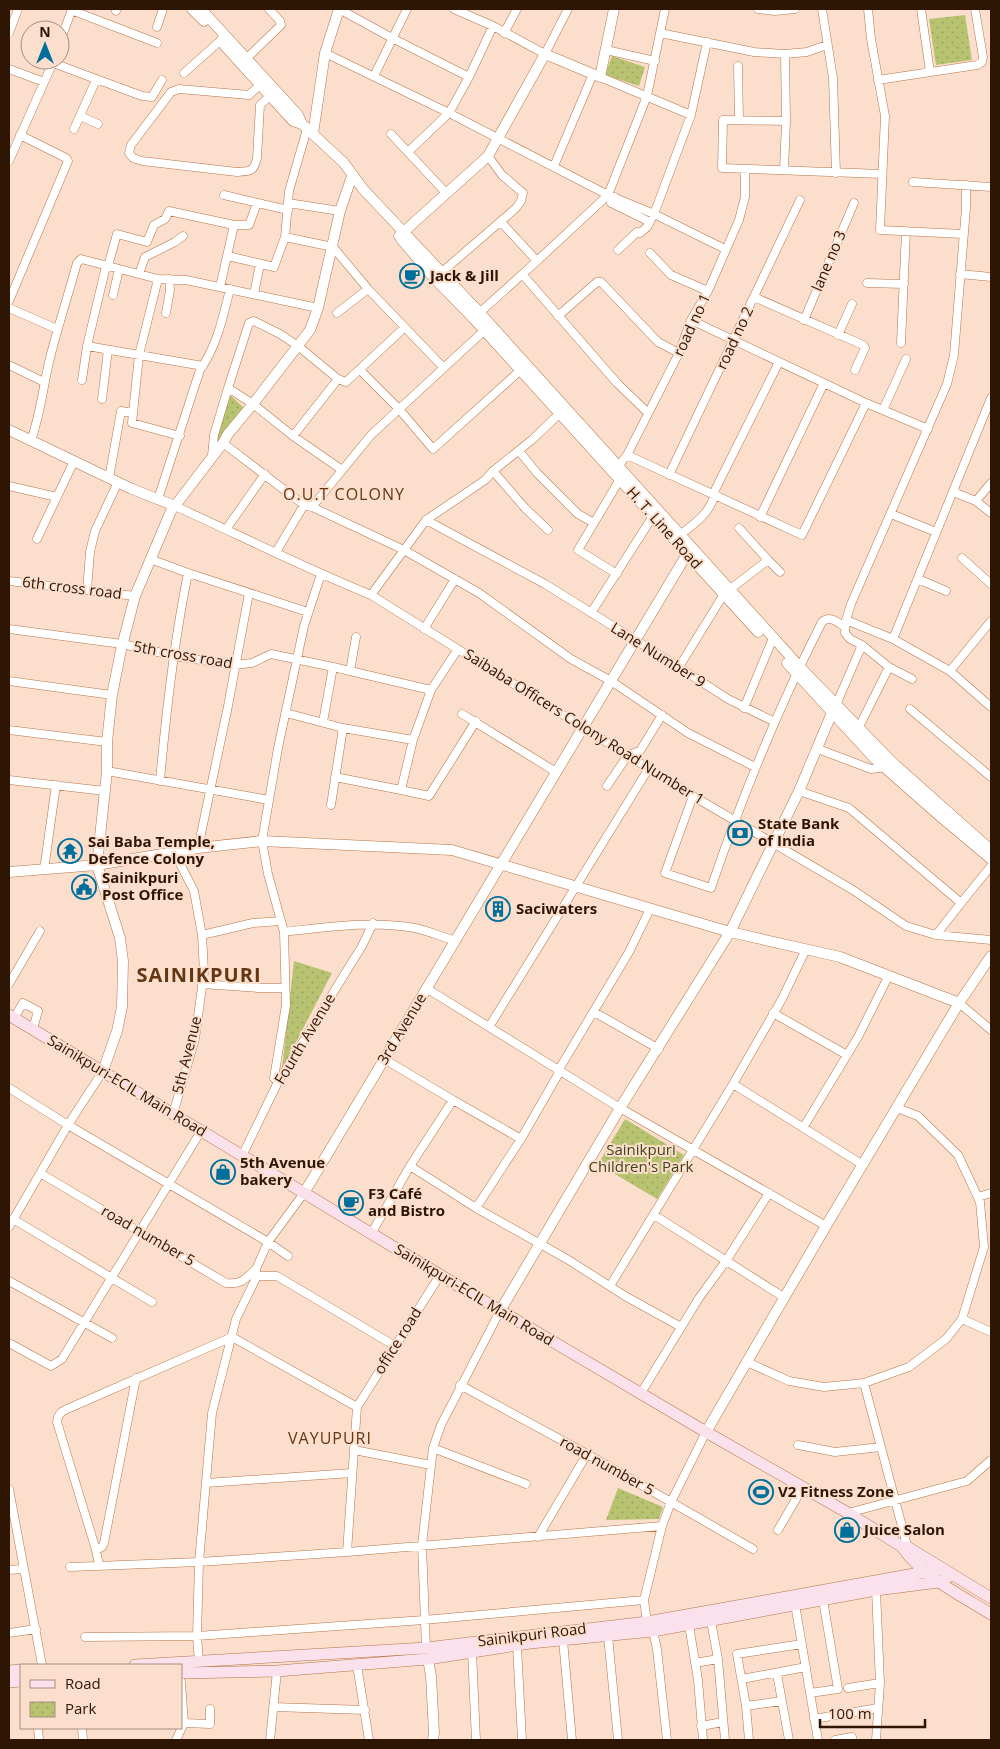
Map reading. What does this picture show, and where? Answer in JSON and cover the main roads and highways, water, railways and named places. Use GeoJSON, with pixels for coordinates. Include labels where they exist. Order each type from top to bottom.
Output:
{"type":"FeatureCollection","features":[{"type":"Feature","properties":{"kind":"main road","name":"Sainikpuri-ECIL Main Road"},"geometry":{"type":"LineString","coordinates":[[11,1016],[440,1276],[991,1598]]}},
{"type":"Feature","properties":{"kind":"main road"},"geometry":{"type":"LineString","coordinates":[[905,1549],[926,1572],[939,1582],[991,1614]]}},
{"type":"Feature","properties":{"kind":"main road"},"geometry":{"type":"LineString","coordinates":[[905,1549],[910,1568],[906,1575]]}},
{"type":"Feature","properties":{"kind":"main road","name":"Sainikpuri Road"},"geometry":{"type":"LineString","coordinates":[[156,1664],[324,1654],[472,1652],[608,1636],[942,1568]]}},
{"type":"Feature","properties":{"kind":"main road"},"geometry":{"type":"LineString","coordinates":[[939,1582],[952,1575]]}},
{"type":"Feature","properties":{"kind":"main road","name":"Sainikpuri Road"},"geometry":{"type":"LineString","coordinates":[[182,1673],[277,1671],[357,1665],[427,1654],[650,1627],[689,1625],[876,1590],[939,1582]]}},
{"type":"Feature","properties":{"kind":"main road"},"geometry":{"type":"LineString","coordinates":[[324,1654],[325,1668]]}},
{"type":"Feature","properties":{"kind":"place","name":"Jack & Jill"},"geometry":{"type":"Point","coordinates":[412,276]}},
{"type":"Feature","properties":{"kind":"place","name":"State Bank of India"},"geometry":{"type":"Point","coordinates":[740,833]}},
{"type":"Feature","properties":{"kind":"place","name":"Sai Baba Temple, Defence Colony"},"geometry":{"type":"Point","coordinates":[70,851]}},
{"type":"Feature","properties":{"kind":"place","name":"Sainikpuri Post Office"},"geometry":{"type":"Point","coordinates":[84,887]}},
{"type":"Feature","properties":{"kind":"place","name":"Saciwaters"},"geometry":{"type":"Point","coordinates":[498,909]}},
{"type":"Feature","properties":{"kind":"place","name":"5th Avenue bakery"},"geometry":{"type":"Point","coordinates":[223,1172]}},
{"type":"Feature","properties":{"kind":"place","name":"F3 Café and Bistro"},"geometry":{"type":"Point","coordinates":[351,1203]}},
{"type":"Feature","properties":{"kind":"place","name":"V2 Fitness Zone"},"geometry":{"type":"Point","coordinates":[761,1492]}},
{"type":"Feature","properties":{"kind":"place","name":"Juice Salon"},"geometry":{"type":"Point","coordinates":[847,1530]}},
{"type":"Feature","properties":{"kind":"district","name":"O.U.T COLONY"},"geometry":{"type":"Point","coordinates":[344,494]}},
{"type":"Feature","properties":{"kind":"district","name":"SAINIKPURI"},"geometry":{"type":"Point","coordinates":[199,975]}},
{"type":"Feature","properties":{"kind":"district","name":"VAYUPURI"},"geometry":{"type":"Point","coordinates":[330,1438]}},
{"type":"Feature","properties":{"kind":"park label","name":"Sainikpuri Children's Park"},"geometry":{"type":"Point","coordinates":[641,1158]}}]}
